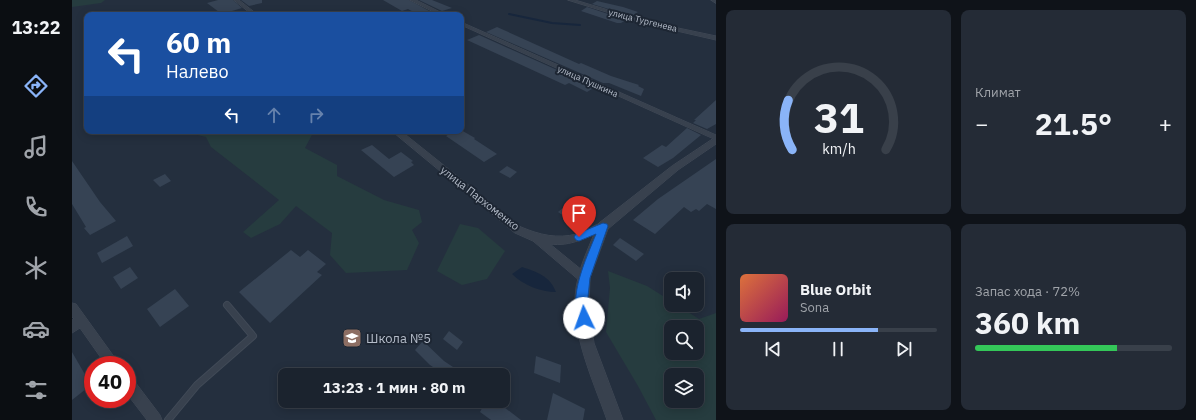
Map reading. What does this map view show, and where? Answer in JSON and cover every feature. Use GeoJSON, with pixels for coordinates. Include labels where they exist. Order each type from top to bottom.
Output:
{"type":"FeatureCollection","features":[{"type":"Feature","properties":{"kind":"street"},"geometry":{"type":"LineString","coordinates":[[236,0],[252,12]]}},
{"type":"Feature","properties":{"kind":"street"},"geometry":{"type":"LineString","coordinates":[[412,0],[438,12]]}},
{"type":"Feature","properties":{"kind":"street","name":"улица Тургенева"},"geometry":{"type":"LineString","coordinates":[[570,0],[644,22],[716,38]]}},
{"type":"Feature","properties":{"kind":"street","name":"улица Пушкина"},"geometry":{"type":"LineString","coordinates":[[464,24],[716,139]]}},
{"type":"Feature","properties":{"kind":"street","name":"улица Пархоменко"},"geometry":{"type":"LineString","coordinates":[[400,134],[518,230],[536,238],[584,278]]}},
{"type":"Feature","properties":{"kind":"street"},"geometry":{"type":"LineString","coordinates":[[536,238],[558,241],[579,237],[603,226],[675,168],[716,139]]}},
{"type":"Feature","properties":{"kind":"street"},"geometry":{"type":"LineString","coordinates":[[603,226],[584,278],[582,306],[587,344],[614,420]]}},
{"type":"Feature","properties":{"kind":"street"},"geometry":{"type":"LineString","coordinates":[[72,308],[76,324],[106,356]]}},
{"type":"Feature","properties":{"kind":"street"},"geometry":{"type":"LineString","coordinates":[[136,394],[156,420]]}},
{"type":"Feature","properties":{"kind":"lane"},"geometry":{"type":"LineString","coordinates":[[168,420],[197,385],[253,336],[227,305]]}},
{"type":"Feature","properties":{"kind":"green space"},"geometry":{"type":"Polygon","coordinates":[[[72,0],[105,0],[101,3],[72,7],[72,0]]]}},
{"type":"Feature","properties":{"kind":"green space"},"geometry":{"type":"Polygon","coordinates":[[[193,134],[312,134],[305,148],[337,165],[337,176],[384,200],[419,210],[422,222],[412,230],[419,243],[407,270],[346,273],[330,255],[332,233],[296,206],[280,224],[251,238],[243,232],[279,200],[211,147],[206,137],[193,134]]]}},
{"type":"Feature","properties":{"kind":"green space"},"geometry":{"type":"Polygon","coordinates":[[[460,224],[478,228],[505,251],[487,279],[462,285],[437,271],[460,224]]]}},
{"type":"Feature","properties":{"kind":"green space"},"geometry":{"type":"Polygon","coordinates":[[[608,271],[647,286],[664,297],[664,312],[688,312],[699,319],[716,313],[716,420],[656,420],[606,332],[610,288],[608,271]]]}},
{"type":"Feature","properties":{"kind":"water"},"geometry":{"type":"Polygon","coordinates":[[[522,267],[547,278],[556,292],[544,291],[532,287],[516,278],[512,274],[522,267]]]}},
{"type":"Feature","properties":{"kind":"building"},"geometry":{"type":"Polygon","coordinates":[[[218,0],[233,0],[242,8],[232,11],[234,12],[219,12],[207,3],[218,0]]]}},
{"type":"Feature","properties":{"kind":"building"},"geometry":{"type":"Polygon","coordinates":[[[241,0],[262,0],[262,3],[249,6],[241,0]]]}},
{"type":"Feature","properties":{"kind":"building"},"geometry":{"type":"Polygon","coordinates":[[[383,0],[409,0],[431,12],[414,12],[408,9],[402,11],[383,0]]]}},
{"type":"Feature","properties":{"kind":"building"},"geometry":{"type":"Polygon","coordinates":[[[419,0],[432,0],[452,8],[442,11],[419,0]]]}},
{"type":"Feature","properties":{"kind":"building"},"geometry":{"type":"Polygon","coordinates":[[[597,1],[638,12],[632,16],[592,4],[597,1]]]}},
{"type":"Feature","properties":{"kind":"building"},"geometry":{"type":"Polygon","coordinates":[[[587,7],[626,20],[621,23],[617,23],[581,11],[587,7]]]}},
{"type":"Feature","properties":{"kind":"building"},"geometry":{"type":"Polygon","coordinates":[[[497,27],[579,64],[581,63],[611,76],[639,85],[638,86],[644,89],[641,96],[609,83],[603,83],[486,32],[497,27]]]}},
{"type":"Feature","properties":{"kind":"building"},"geometry":{"type":"Polygon","coordinates":[[[479,35],[595,87],[587,92],[569,83],[565,85],[467,40],[479,35]]]}},
{"type":"Feature","properties":{"kind":"building"},"geometry":{"type":"Polygon","coordinates":[[[716,100],[716,124],[707,129],[693,123],[696,120],[694,120],[716,100]]]}},
{"type":"Feature","properties":{"kind":"building"},"geometry":{"type":"Polygon","coordinates":[[[687,128],[701,135],[673,158],[658,167],[643,158],[662,145],[666,147],[687,128]]]}},
{"type":"Feature","properties":{"kind":"building"},"geometry":{"type":"Polygon","coordinates":[[[464,132],[497,154],[484,162],[446,136],[450,134],[464,134],[464,132]]]}},
{"type":"Feature","properties":{"kind":"building"},"geometry":{"type":"Polygon","coordinates":[[[372,145],[389,159],[401,152],[413,161],[411,162],[414,165],[394,177],[361,150],[372,145]]]}},
{"type":"Feature","properties":{"kind":"building"},"geometry":{"type":"Polygon","coordinates":[[[716,159],[716,209],[707,204],[699,211],[696,209],[691,212],[684,207],[655,234],[633,220],[658,199],[716,159]]]}},
{"type":"Feature","properties":{"kind":"building"},"geometry":{"type":"Polygon","coordinates":[[[72,161],[100,202],[116,221],[90,235],[84,228],[86,227],[72,204],[72,161]]]}},
{"type":"Feature","properties":{"kind":"building"},"geometry":{"type":"Polygon","coordinates":[[[507,166],[517,172],[510,178],[499,172],[507,166]]]}},
{"type":"Feature","properties":{"kind":"building"},"geometry":{"type":"Polygon","coordinates":[[[165,174],[171,181],[160,187],[153,180],[165,174]]]}},
{"type":"Feature","properties":{"kind":"building"},"geometry":{"type":"Polygon","coordinates":[[[577,196],[591,205],[583,212],[590,217],[580,227],[558,212],[577,196]]]}},
{"type":"Feature","properties":{"kind":"building"},"geometry":{"type":"Polygon","coordinates":[[[127,236],[133,246],[102,263],[97,253],[127,236]]]}},
{"type":"Feature","properties":{"kind":"building"},"geometry":{"type":"Polygon","coordinates":[[[620,238],[644,254],[636,261],[613,245],[620,238]]]}},
{"type":"Feature","properties":{"kind":"building"},"geometry":{"type":"Polygon","coordinates":[[[291,250],[300,257],[308,250],[326,264],[317,272],[322,275],[270,323],[239,292],[291,250]]]}},
{"type":"Feature","properties":{"kind":"building"},"geometry":{"type":"Polygon","coordinates":[[[130,267],[138,278],[121,289],[113,277],[130,267]]]}},
{"type":"Feature","properties":{"kind":"building"},"geometry":{"type":"Polygon","coordinates":[[[175,289],[189,306],[160,327],[147,309],[175,289]]]}},
{"type":"Feature","properties":{"kind":"building"},"geometry":{"type":"Polygon","coordinates":[[[449,331],[463,342],[457,350],[443,339],[449,331]]]}},
{"type":"Feature","properties":{"kind":"building"},"geometry":{"type":"Polygon","coordinates":[[[423,341],[444,361],[454,368],[434,368],[415,350],[423,341]]]}},
{"type":"Feature","properties":{"kind":"building"},"geometry":{"type":"Polygon","coordinates":[[[72,352],[84,373],[84,391],[72,400],[72,352]]]}},
{"type":"Feature","properties":{"kind":"building"},"geometry":{"type":"Polygon","coordinates":[[[536,356],[561,365],[560,383],[534,373],[536,356]]]}},
{"type":"Feature","properties":{"kind":"building"},"geometry":{"type":"Polygon","coordinates":[[[553,393],[585,409],[583,420],[547,420],[553,393]]]}},
{"type":"Feature","properties":{"kind":"building"},"geometry":{"type":"Polygon","coordinates":[[[482,408],[505,408],[521,420],[491,420],[480,412],[482,408]]]}},
{"type":"Feature","properties":{"kind":"waterway"},"geometry":{"type":"LineString","coordinates":[[509,14],[552,23],[580,25]]}},
{"type":"Feature","properties":{"kind":"place","name":"Школа №5"},"geometry":{"type":"Point","coordinates":[352,338]}},
{"type":"Feature","properties":{"kind":"route"},"geometry":{"type":"LineString","coordinates":[[579,237],[603,226],[584,278],[582,306],[584,318]]}}]}
